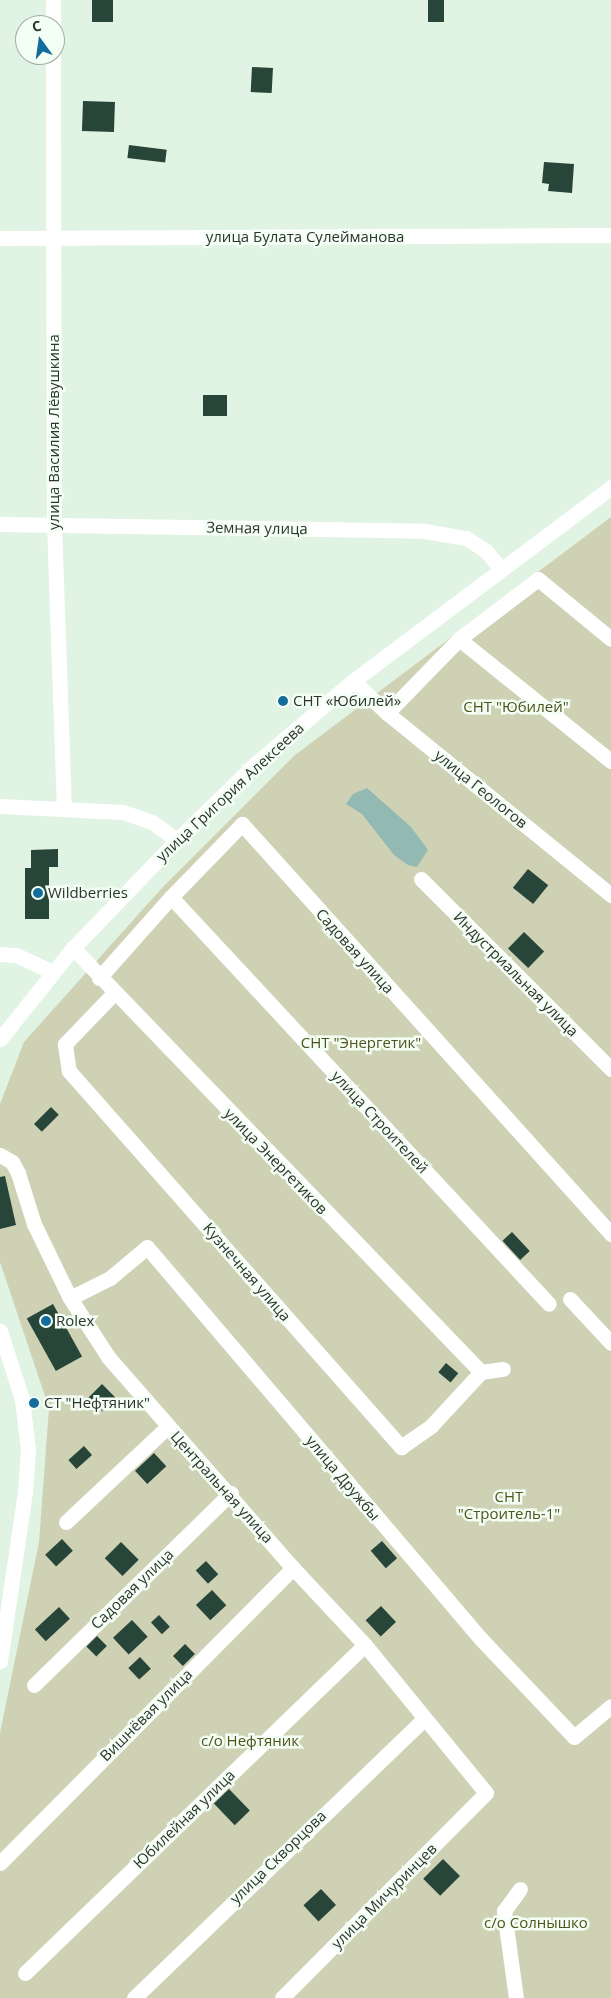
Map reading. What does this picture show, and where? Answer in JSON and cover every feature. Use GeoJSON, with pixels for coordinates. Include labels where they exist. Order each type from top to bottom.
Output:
{"type":"FeatureCollection","features":[{"type":"Feature","properties":{"kind":"street"},"geometry":{"type":"LineString","coordinates":[[53,0],[53,15]]}},
{"type":"Feature","properties":{"kind":"street","name":"улица Василия Лёвушкина"},"geometry":{"type":"LineString","coordinates":[[53,65],[54,524],[64,808]]}},
{"type":"Feature","properties":{"kind":"street","name":"улица Булата Сулейманова"},"geometry":{"type":"LineString","coordinates":[[0,238],[611,235]]}},
{"type":"Feature","properties":{"kind":"street","name":"улица Григория Алексеева"},"geometry":{"type":"LineString","coordinates":[[0,1040],[52,972],[73,948],[177,840],[256,764],[353,681],[611,487]]}},
{"type":"Feature","properties":{"kind":"street","name":"Земная улица"},"geometry":{"type":"LineString","coordinates":[[0,524],[447,533],[466,538],[486,551],[501,570]]}},
{"type":"Feature","properties":{"kind":"street"},"geometry":{"type":"LineString","coordinates":[[387,713],[459,639],[538,579],[611,639]]}},
{"type":"Feature","properties":{"kind":"street"},"geometry":{"type":"LineString","coordinates":[[459,639],[611,761]]}},
{"type":"Feature","properties":{"kind":"street","name":"улица Геологов"},"geometry":{"type":"LineString","coordinates":[[353,681],[387,713],[611,895]]}},
{"type":"Feature","properties":{"kind":"street"},"geometry":{"type":"LineString","coordinates":[[0,806],[123,812],[152,822],[177,840]]}},
{"type":"Feature","properties":{"kind":"street","name":"Садовая улица"},"geometry":{"type":"LineString","coordinates":[[99,978],[171,897],[242,824],[611,1234]]}},
{"type":"Feature","properties":{"kind":"street","name":"Индустриальная улица"},"geometry":{"type":"LineString","coordinates":[[421,880],[611,1069]]}},
{"type":"Feature","properties":{"kind":"street","name":"улица Строителей"},"geometry":{"type":"LineString","coordinates":[[171,897],[549,1304]]}},
{"type":"Feature","properties":{"kind":"street","name":"улица Энергетиков"},"geometry":{"type":"LineString","coordinates":[[73,948],[99,978],[481,1372]]}},
{"type":"Feature","properties":{"kind":"street"},"geometry":{"type":"LineString","coordinates":[[0,954],[16,955],[52,972]]}},
{"type":"Feature","properties":{"kind":"street","name":"Кузнечная улица"},"geometry":{"type":"LineString","coordinates":[[114,993],[65,1044],[69,1071],[401,1447],[431,1426],[481,1372]]}},
{"type":"Feature","properties":{"kind":"street","name":"Центральная улица"},"geometry":{"type":"LineString","coordinates":[[0,1155],[12,1162],[18,1172],[34,1224],[70,1298],[109,1358],[167,1427],[231,1493],[293,1568],[364,1645],[486,1793]]}},
{"type":"Feature","properties":{"kind":"street","name":"улица Дружбы"},"geometry":{"type":"LineString","coordinates":[[70,1298],[110,1278],[147,1247],[481,1639],[574,1737],[611,1706]]}},
{"type":"Feature","properties":{"kind":"street"},"geometry":{"type":"LineString","coordinates":[[570,1299],[611,1343]]}},
{"type":"Feature","properties":{"kind":"street"},"geometry":{"type":"LineString","coordinates":[[0,1331],[22,1399],[28,1449],[24,1502],[0,1661]]}},
{"type":"Feature","properties":{"kind":"street"},"geometry":{"type":"LineString","coordinates":[[481,1372],[503,1369]]}},
{"type":"Feature","properties":{"kind":"street"},"geometry":{"type":"LineString","coordinates":[[66,1522],[167,1427]]}},
{"type":"Feature","properties":{"kind":"street","name":"Садовая улица"},"geometry":{"type":"LineString","coordinates":[[34,1685],[231,1493]]}},
{"type":"Feature","properties":{"kind":"street","name":"Вишнёвая улица"},"geometry":{"type":"LineString","coordinates":[[0,1863],[293,1568]]}},
{"type":"Feature","properties":{"kind":"street","name":"Юбилейная улица"},"geometry":{"type":"LineString","coordinates":[[25,1973],[364,1645]]}},
{"type":"Feature","properties":{"kind":"street","name":"улица Скворцова"},"geometry":{"type":"LineString","coordinates":[[134,1998],[424,1719]]}},
{"type":"Feature","properties":{"kind":"street","name":"улица Мичуринцев"},"geometry":{"type":"LineString","coordinates":[[282,1998],[486,1793]]}},
{"type":"Feature","properties":{"kind":"street"},"geometry":{"type":"LineString","coordinates":[[516,1998],[504,1911],[520,1889]]}},
{"type":"Feature","properties":{"kind":"green space"},"geometry":{"type":"Polygon","coordinates":[[[611,517],[611,1998],[0,1998],[0,1733],[39,1542],[49,1408],[0,1262],[0,1104],[24,1042],[161,889],[295,755],[611,517]]]}},
{"type":"Feature","properties":{"kind":"water"},"geometry":{"type":"Polygon","coordinates":[[[367,788],[411,827],[428,850],[417,867],[408,865],[394,855],[362,814],[346,804],[353,794],[367,788]]]}},
{"type":"Feature","properties":{"kind":"building"},"geometry":{"type":"Polygon","coordinates":[[[92,0],[113,0],[113,22],[92,22],[92,0]]]}},
{"type":"Feature","properties":{"kind":"building"},"geometry":{"type":"Polygon","coordinates":[[[428,0],[444,0],[444,22],[428,22],[428,0]]]}},
{"type":"Feature","properties":{"kind":"building"},"geometry":{"type":"Polygon","coordinates":[[[252,67],[273,68],[272,93],[251,92],[252,67]]]}},
{"type":"Feature","properties":{"kind":"building"},"geometry":{"type":"Polygon","coordinates":[[[83,101],[115,102],[114,132],[82,131],[83,101]]]}},
{"type":"Feature","properties":{"kind":"building"},"geometry":{"type":"Polygon","coordinates":[[[129,145],[167,150],[165,163],[127,158],[129,145]]]}},
{"type":"Feature","properties":{"kind":"building"},"geometry":{"type":"Polygon","coordinates":[[[544,162],[574,164],[572,193],[548,191],[549,184],[542,183],[544,162]]]}},
{"type":"Feature","properties":{"kind":"building"},"geometry":{"type":"Polygon","coordinates":[[[203,395],[227,395],[227,416],[203,416],[203,395]]]}},
{"type":"Feature","properties":{"kind":"building"},"geometry":{"type":"Polygon","coordinates":[[[58,849],[58,867],[49,867],[49,919],[25,919],[25,868],[31,868],[31,850],[58,849]]]}},
{"type":"Feature","properties":{"kind":"building"},"geometry":{"type":"Polygon","coordinates":[[[528,869],[548,885],[533,904],[513,888],[528,869]]]}},
{"type":"Feature","properties":{"kind":"building"},"geometry":{"type":"Polygon","coordinates":[[[524,932],[544,951],[528,968],[508,949],[524,932]]]}},
{"type":"Feature","properties":{"kind":"building"},"geometry":{"type":"Polygon","coordinates":[[[51,1107],[59,1115],[42,1132],[34,1124],[51,1107]]]}},
{"type":"Feature","properties":{"kind":"building"},"geometry":{"type":"Polygon","coordinates":[[[5,1176],[16,1225],[0,1229],[0,1177],[5,1176]]]}},
{"type":"Feature","properties":{"kind":"building"},"geometry":{"type":"Polygon","coordinates":[[[512,1232],[530,1251],[520,1260],[502,1241],[512,1232]]]}},
{"type":"Feature","properties":{"kind":"building"},"geometry":{"type":"Polygon","coordinates":[[[53,1304],[82,1356],[56,1371],[27,1319],[53,1304]]]}},
{"type":"Feature","properties":{"kind":"building"},"geometry":{"type":"Polygon","coordinates":[[[446,1363],[458,1373],[451,1382],[438,1372],[446,1363]]]}},
{"type":"Feature","properties":{"kind":"building"},"geometry":{"type":"Polygon","coordinates":[[[102,1384],[116,1398],[103,1412],[89,1397],[102,1384]]]}},
{"type":"Feature","properties":{"kind":"building"},"geometry":{"type":"Polygon","coordinates":[[[84,1446],[92,1455],[76,1469],[68,1460],[84,1446]]]}},
{"type":"Feature","properties":{"kind":"building"},"geometry":{"type":"Polygon","coordinates":[[[154,1453],[166,1466],[147,1484],[135,1471],[154,1453]]]}},
{"type":"Feature","properties":{"kind":"building"},"geometry":{"type":"Polygon","coordinates":[[[62,1539],[73,1551],[56,1566],[45,1555],[62,1539]]]}},
{"type":"Feature","properties":{"kind":"building"},"geometry":{"type":"Polygon","coordinates":[[[382,1541],[397,1558],[386,1568],[371,1551],[382,1541]]]}},
{"type":"Feature","properties":{"kind":"building"},"geometry":{"type":"Polygon","coordinates":[[[121,1542],[139,1560],[122,1576],[105,1558],[121,1542]]]}},
{"type":"Feature","properties":{"kind":"building"},"geometry":{"type":"Polygon","coordinates":[[[206,1561],[218,1574],[208,1584],[196,1571],[206,1561]]]}},
{"type":"Feature","properties":{"kind":"building"},"geometry":{"type":"Polygon","coordinates":[[[212,1590],[226,1605],[210,1620],[196,1605],[212,1590]]]}},
{"type":"Feature","properties":{"kind":"building"},"geometry":{"type":"Polygon","coordinates":[[[381,1606],[396,1622],[381,1636],[366,1620],[381,1606]]]}},
{"type":"Feature","properties":{"kind":"building"},"geometry":{"type":"Polygon","coordinates":[[[59,1607],[70,1619],[46,1641],[35,1630],[59,1607]]]}},
{"type":"Feature","properties":{"kind":"building"},"geometry":{"type":"Polygon","coordinates":[[[159,1615],[170,1627],[162,1634],[151,1623],[159,1615]]]}},
{"type":"Feature","properties":{"kind":"building"},"geometry":{"type":"Polygon","coordinates":[[[132,1620],[148,1637],[129,1655],[113,1638],[132,1620]]]}},
{"type":"Feature","properties":{"kind":"building"},"geometry":{"type":"Polygon","coordinates":[[[97,1636],[107,1646],[96,1657],[86,1647],[97,1636]]]}},
{"type":"Feature","properties":{"kind":"building"},"geometry":{"type":"Polygon","coordinates":[[[185,1644],[195,1654],[183,1666],[173,1656],[185,1644]]]}},
{"type":"Feature","properties":{"kind":"building"},"geometry":{"type":"Polygon","coordinates":[[[140,1657],[151,1669],[139,1680],[128,1668],[140,1657]]]}},
{"type":"Feature","properties":{"kind":"building"},"geometry":{"type":"Polygon","coordinates":[[[229,1789],[250,1811],[235,1825],[214,1804],[229,1789]]]}},
{"type":"Feature","properties":{"kind":"building"},"geometry":{"type":"Polygon","coordinates":[[[443,1859],[460,1876],[440,1896],[423,1879],[443,1859]]]}},
{"type":"Feature","properties":{"kind":"building"},"geometry":{"type":"Polygon","coordinates":[[[321,1889],[336,1905],[318,1921],[303,1905],[321,1889]]]}},
{"type":"Feature","properties":{"kind":"place","name":"СНТ «Юбилей»"},"geometry":{"type":"Point","coordinates":[283,701]}},
{"type":"Feature","properties":{"kind":"place","name":"Wildberries"},"geometry":{"type":"Point","coordinates":[38,893]}},
{"type":"Feature","properties":{"kind":"place","name":"Rolex"},"geometry":{"type":"Point","coordinates":[46,1321]}},
{"type":"Feature","properties":{"kind":"place","name":"СТ \"Нефтяник\""},"geometry":{"type":"Point","coordinates":[34,1403]}},
{"type":"Feature","properties":{"kind":"park label","name":"СНТ \"Юбилей\""},"geometry":{"type":"Point","coordinates":[516,707]}},
{"type":"Feature","properties":{"kind":"park label","name":"СНТ \"Энергетик\""},"geometry":{"type":"Point","coordinates":[361,1043]}},
{"type":"Feature","properties":{"kind":"park label","name":"СНТ \"Строитель-1\""},"geometry":{"type":"Point","coordinates":[509,1504]}},
{"type":"Feature","properties":{"kind":"park label","name":"с/о Нефтяник"},"geometry":{"type":"Point","coordinates":[250,1741]}},
{"type":"Feature","properties":{"kind":"park label","name":"с/о Солнышко"},"geometry":{"type":"Point","coordinates":[536,1923]}}]}
